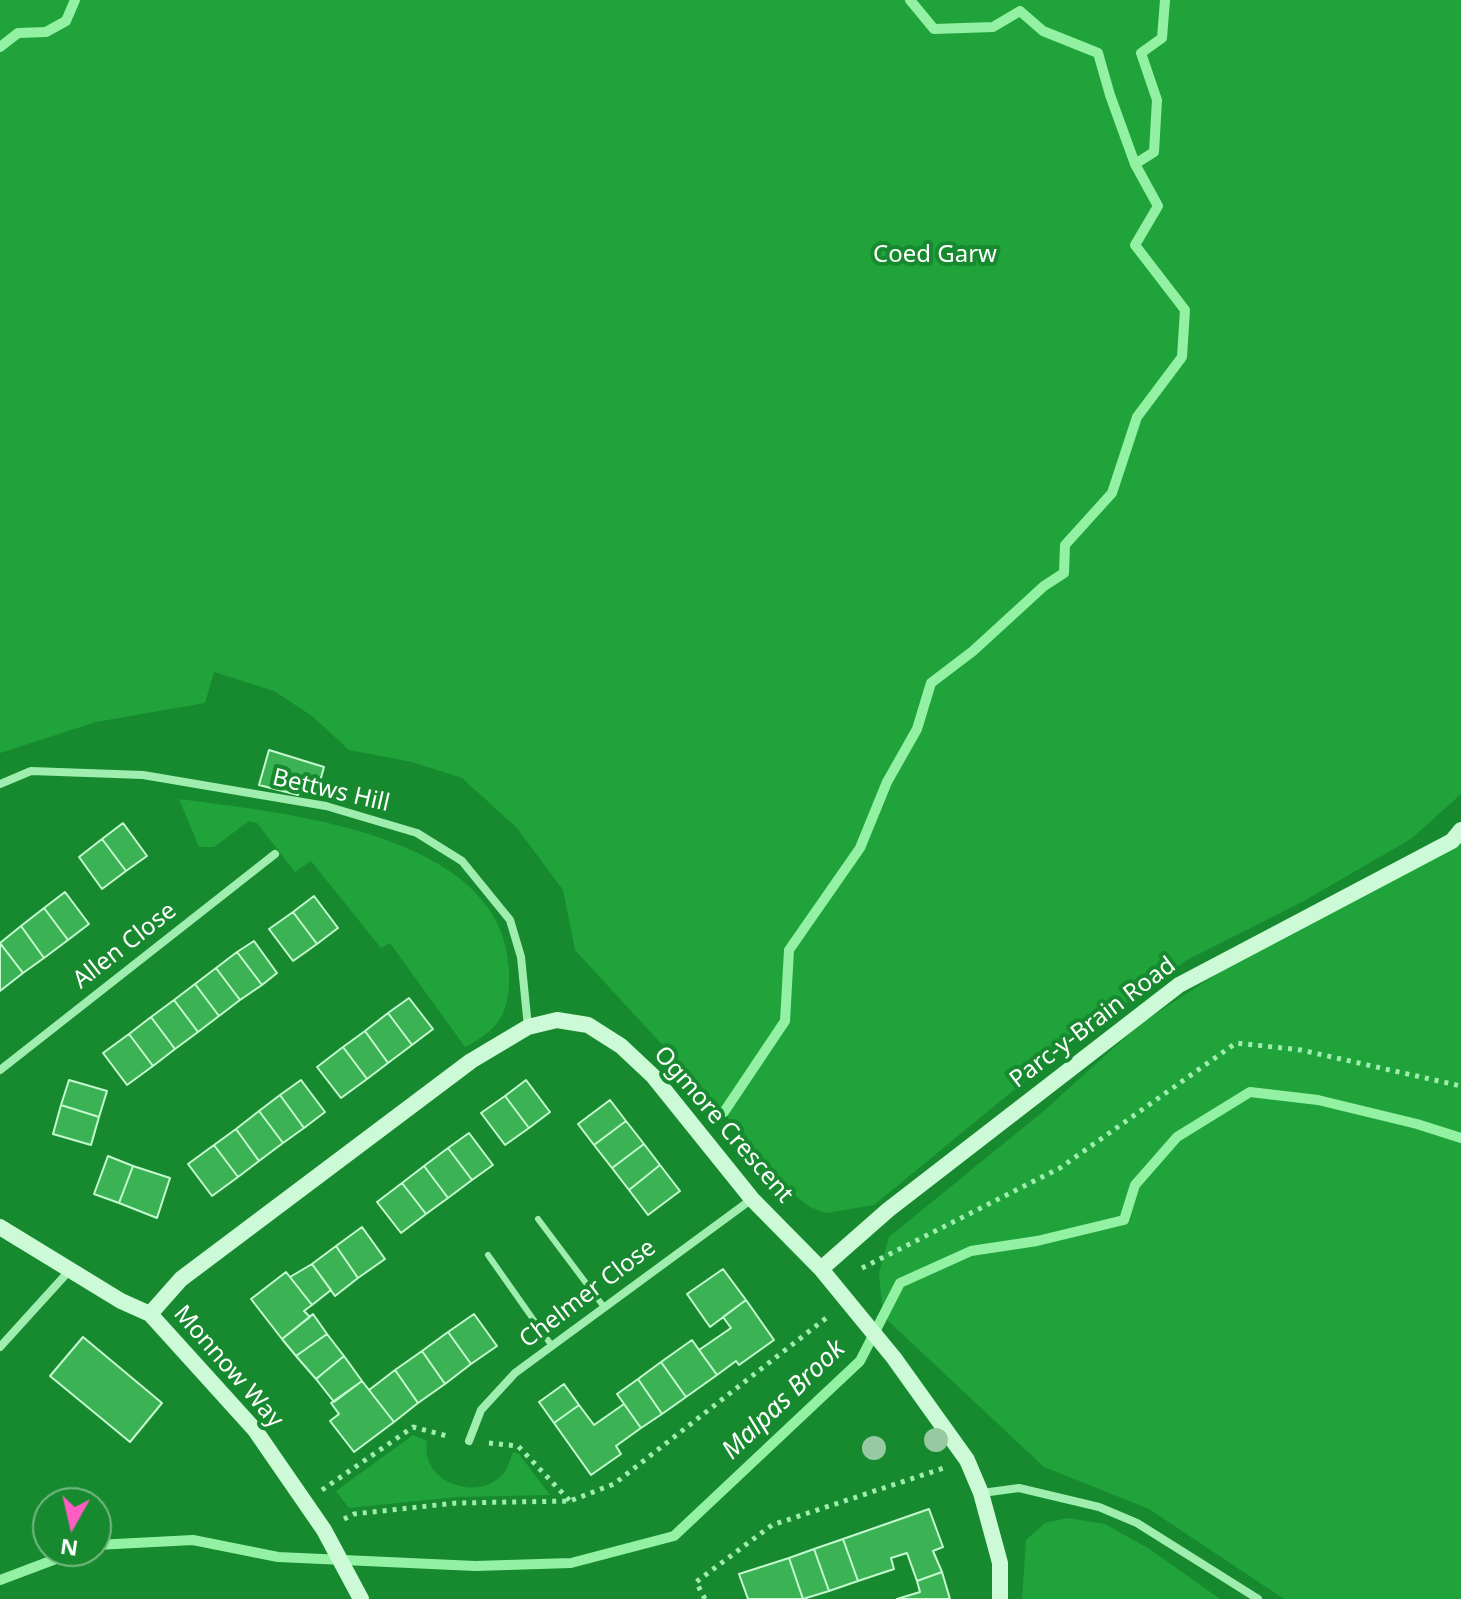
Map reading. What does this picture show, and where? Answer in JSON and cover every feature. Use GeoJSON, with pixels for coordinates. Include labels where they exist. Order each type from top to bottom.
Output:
{"type":"FeatureCollection","features":[{"type":"Feature","properties":{"kind":"street","name":"Bettws Hill"},"geometry":{"type":"LineString","coordinates":[[0,784],[31,771],[143,775],[326,806],[417,833],[462,861],[510,920],[521,957],[528,1027]]}},
{"type":"Feature","properties":{"kind":"street","name":"Parc-y-Brain Road"},"geometry":{"type":"LineString","coordinates":[[821,1269],[888,1210],[1179,985],[1452,841],[1461,830]]}},
{"type":"Feature","properties":{"kind":"street","name":"Allen Close"},"geometry":{"type":"LineString","coordinates":[[0,1070],[275,854]]}},
{"type":"Feature","properties":{"kind":"street","name":"Ogmore Crescent"},"geometry":{"type":"LineString","coordinates":[[150,1314],[181,1279],[471,1061],[528,1027],[557,1020],[588,1025],[621,1046],[653,1076],[752,1199],[821,1269],[894,1358],[967,1460],[981,1493],[1000,1563],[1000,1599]]}},
{"type":"Feature","properties":{"kind":"street","name":"Chelmer Close"},"geometry":{"type":"LineString","coordinates":[[469,1441],[481,1410],[515,1373],[752,1199]]}},
{"type":"Feature","properties":{"kind":"street","name":"Monnow Way"},"geometry":{"type":"LineString","coordinates":[[0,1227],[69,1271],[150,1314],[255,1430],[324,1530],[359,1594]]}},
{"type":"Feature","properties":{"kind":"street"},"geometry":{"type":"LineString","coordinates":[[0,1347],[69,1271]]}},
{"type":"Feature","properties":{"kind":"street"},"geometry":{"type":"LineString","coordinates":[[981,1493],[1019,1488],[1099,1507],[1137,1523],[1258,1599]]}},
{"type":"Feature","properties":{"kind":"lane"},"geometry":{"type":"LineString","coordinates":[[538,1219],[604,1307]]}},
{"type":"Feature","properties":{"kind":"lane"},"geometry":{"type":"LineString","coordinates":[[488,1255],[552,1346]]}},
{"type":"Feature","properties":{"kind":"path"},"geometry":{"type":"LineString","coordinates":[[832,1283],[1060,1168],[1236,1043],[1301,1050],[1461,1086]]}},
{"type":"Feature","properties":{"kind":"path"},"geometry":{"type":"LineString","coordinates":[[324,1530],[354,1514],[456,1503],[570,1501],[614,1484],[847,1302]]}},
{"type":"Feature","properties":{"kind":"path"},"geometry":{"type":"LineString","coordinates":[[305,1502],[413,1427],[469,1441],[518,1446],[570,1501]]}},
{"type":"Feature","properties":{"kind":"path"},"geometry":{"type":"LineString","coordinates":[[705,1599],[696,1582],[772,1525],[967,1460]]}},
{"type":"Feature","properties":{"kind":"green space","name":"Coed Garw"},"geometry":{"type":"Polygon","coordinates":[[[0,0],[1461,0],[1461,794],[1411,839],[1302,902],[1187,960],[1077,1038],[874,1205],[826,1213],[810,1207],[772,1178],[724,1112],[575,950],[563,890],[517,828],[462,778],[412,762],[349,750],[312,716],[274,691],[214,672],[205,703],[96,722],[0,753],[0,0]]]}},
{"type":"Feature","properties":{"kind":"green space"},"geometry":{"type":"Polygon","coordinates":[[[179,799],[327,823],[381,838],[430,859],[470,887],[498,924],[509,970],[508,997],[501,1017],[488,1033],[465,1047],[390,943],[381,948],[311,861],[295,872],[257,823],[249,821],[214,847],[199,847],[179,799]]]}},
{"type":"Feature","properties":{"kind":"green space"},"geometry":{"type":"Polygon","coordinates":[[[1461,844],[1461,1599],[1284,1599],[1149,1509],[1044,1467],[883,1316],[879,1273],[889,1237],[1046,1109],[1140,1024],[1235,962],[1461,844]]]}},
{"type":"Feature","properties":{"kind":"green space"},"geometry":{"type":"Polygon","coordinates":[[[413,1435],[427,1441],[427,1456],[433,1469],[455,1485],[483,1486],[496,1480],[506,1470],[513,1452],[519,1454],[550,1495],[457,1497],[349,1508],[336,1491],[413,1435]]]}},
{"type":"Feature","properties":{"kind":"green space"},"geometry":{"type":"Polygon","coordinates":[[[1068,1518],[1105,1524],[1151,1550],[1220,1599],[1022,1599],[1026,1540],[1045,1523],[1068,1518]]]}},
{"type":"Feature","properties":{"kind":"building"},"geometry":{"type":"Polygon","coordinates":[[[269,750],[324,767],[317,792],[300,786],[298,795],[259,785],[269,750]]]}},
{"type":"Feature","properties":{"kind":"building"},"geometry":{"type":"Polygon","coordinates":[[[123,823],[147,856],[126,871],[102,839],[123,823]]]}},
{"type":"Feature","properties":{"kind":"building"},"geometry":{"type":"Polygon","coordinates":[[[102,839],[126,871],[102,889],[79,857],[102,839]]]}},
{"type":"Feature","properties":{"kind":"building"},"geometry":{"type":"Polygon","coordinates":[[[65,892],[89,924],[68,940],[44,908],[65,892]]]}},
{"type":"Feature","properties":{"kind":"building"},"geometry":{"type":"Polygon","coordinates":[[[314,896],[338,928],[317,944],[293,912],[314,896]]]}},
{"type":"Feature","properties":{"kind":"building"},"geometry":{"type":"Polygon","coordinates":[[[44,908],[68,940],[44,958],[21,926],[44,908]]]}},
{"type":"Feature","properties":{"kind":"building"},"geometry":{"type":"Polygon","coordinates":[[[293,912],[317,944],[293,961],[269,929],[293,912]]]}},
{"type":"Feature","properties":{"kind":"building"},"geometry":{"type":"Polygon","coordinates":[[[21,926],[44,958],[23,973],[0,943],[21,926]]]}},
{"type":"Feature","properties":{"kind":"building"},"geometry":{"type":"Polygon","coordinates":[[[254,941],[277,973],[262,985],[237,952],[254,941]]]}},
{"type":"Feature","properties":{"kind":"building"},"geometry":{"type":"Polygon","coordinates":[[[0,943],[23,973],[0,991],[0,943]]]}},
{"type":"Feature","properties":{"kind":"building"},"geometry":{"type":"Polygon","coordinates":[[[237,952],[262,985],[240,1000],[216,968],[237,952]]]}},
{"type":"Feature","properties":{"kind":"building"},"geometry":{"type":"Polygon","coordinates":[[[216,968],[240,1000],[219,1016],[195,984],[216,968]]]}},
{"type":"Feature","properties":{"kind":"building"},"geometry":{"type":"Polygon","coordinates":[[[195,984],[219,1016],[198,1032],[174,1000],[195,984]]]}},
{"type":"Feature","properties":{"kind":"building"},"geometry":{"type":"Polygon","coordinates":[[[409,998],[433,1029],[412,1045],[388,1013],[409,998]]]}},
{"type":"Feature","properties":{"kind":"building"},"geometry":{"type":"Polygon","coordinates":[[[174,1000],[198,1032],[175,1049],[151,1017],[174,1000]]]}},
{"type":"Feature","properties":{"kind":"building"},"geometry":{"type":"Polygon","coordinates":[[[388,1013],[412,1045],[388,1063],[365,1031],[388,1013]]]}},
{"type":"Feature","properties":{"kind":"building"},"geometry":{"type":"Polygon","coordinates":[[[151,1017],[175,1049],[153,1066],[129,1034],[151,1017]]]}},
{"type":"Feature","properties":{"kind":"building"},"geometry":{"type":"Polygon","coordinates":[[[365,1031],[388,1063],[367,1079],[343,1047],[365,1031]]]}},
{"type":"Feature","properties":{"kind":"building"},"geometry":{"type":"Polygon","coordinates":[[[129,1034],[153,1066],[127,1085],[103,1053],[129,1034]]]}},
{"type":"Feature","properties":{"kind":"building"},"geometry":{"type":"Polygon","coordinates":[[[343,1047],[367,1079],[341,1098],[317,1067],[343,1047]]]}},
{"type":"Feature","properties":{"kind":"building"},"geometry":{"type":"Polygon","coordinates":[[[69,1080],[107,1091],[99,1117],[61,1105],[69,1080]]]}},
{"type":"Feature","properties":{"kind":"building"},"geometry":{"type":"Polygon","coordinates":[[[301,1080],[325,1112],[304,1128],[280,1095],[301,1080]]]}},
{"type":"Feature","properties":{"kind":"building"},"geometry":{"type":"Polygon","coordinates":[[[526,1080],[550,1112],[529,1128],[505,1096],[526,1080]]]}},
{"type":"Feature","properties":{"kind":"building"},"geometry":{"type":"Polygon","coordinates":[[[280,1095],[304,1128],[283,1143],[259,1111],[280,1095]]]}},
{"type":"Feature","properties":{"kind":"building"},"geometry":{"type":"Polygon","coordinates":[[[505,1096],[529,1128],[505,1145],[481,1113],[505,1096]]]}},
{"type":"Feature","properties":{"kind":"building"},"geometry":{"type":"Polygon","coordinates":[[[610,1100],[626,1121],[594,1145],[578,1124],[610,1100]]]}},
{"type":"Feature","properties":{"kind":"building"},"geometry":{"type":"Polygon","coordinates":[[[61,1105],[99,1117],[91,1145],[53,1134],[61,1105]]]}},
{"type":"Feature","properties":{"kind":"building"},"geometry":{"type":"Polygon","coordinates":[[[259,1111],[283,1143],[259,1161],[236,1129],[259,1111]]]}},
{"type":"Feature","properties":{"kind":"building"},"geometry":{"type":"Polygon","coordinates":[[[626,1121],[644,1144],[612,1168],[594,1145],[626,1121]]]}},
{"type":"Feature","properties":{"kind":"building"},"geometry":{"type":"Polygon","coordinates":[[[236,1129],[259,1161],[238,1177],[214,1145],[236,1129]]]}},
{"type":"Feature","properties":{"kind":"building"},"geometry":{"type":"Polygon","coordinates":[[[469,1133],[493,1165],[472,1180],[448,1148],[469,1133]]]}},
{"type":"Feature","properties":{"kind":"building"},"geometry":{"type":"Polygon","coordinates":[[[644,1144],[660,1165],[629,1190],[612,1168],[644,1144]]]}},
{"type":"Feature","properties":{"kind":"building"},"geometry":{"type":"Polygon","coordinates":[[[214,1145],[238,1177],[212,1196],[188,1164],[214,1145]]]}},
{"type":"Feature","properties":{"kind":"building"},"geometry":{"type":"Polygon","coordinates":[[[448,1148],[472,1180],[448,1198],[424,1166],[448,1148]]]}},
{"type":"Feature","properties":{"kind":"building"},"geometry":{"type":"Polygon","coordinates":[[[108,1156],[133,1166],[119,1203],[94,1194],[108,1156]]]}},
{"type":"Feature","properties":{"kind":"building"},"geometry":{"type":"Polygon","coordinates":[[[660,1165],[680,1191],[648,1215],[629,1190],[660,1165]]]}},
{"type":"Feature","properties":{"kind":"building"},"geometry":{"type":"Polygon","coordinates":[[[133,1166],[170,1178],[157,1218],[119,1203],[133,1166]]]}},
{"type":"Feature","properties":{"kind":"building"},"geometry":{"type":"Polygon","coordinates":[[[424,1166],[448,1198],[426,1214],[402,1183],[424,1166]]]}},
{"type":"Feature","properties":{"kind":"building"},"geometry":{"type":"Polygon","coordinates":[[[402,1183],[426,1214],[401,1233],[377,1202],[402,1183]]]}},
{"type":"Feature","properties":{"kind":"building"},"geometry":{"type":"Polygon","coordinates":[[[362,1227],[385,1259],[358,1278],[336,1246],[362,1227]]]}},
{"type":"Feature","properties":{"kind":"building"},"geometry":{"type":"Polygon","coordinates":[[[336,1246],[358,1278],[335,1296],[312,1264],[336,1246]]]}},
{"type":"Feature","properties":{"kind":"building"},"geometry":{"type":"Polygon","coordinates":[[[312,1264],[331,1290],[312,1305],[290,1277],[312,1264]]]}},
{"type":"Feature","properties":{"kind":"building"},"geometry":{"type":"Polygon","coordinates":[[[723,1269],[746,1300],[710,1327],[687,1294],[723,1269]]]}},
{"type":"Feature","properties":{"kind":"building"},"geometry":{"type":"Polygon","coordinates":[[[286,1272],[312,1305],[304,1311],[310,1317],[282,1339],[251,1299],[286,1272]]]}},
{"type":"Feature","properties":{"kind":"building"},"geometry":{"type":"Polygon","coordinates":[[[746,1300],[774,1340],[739,1365],[736,1361],[717,1375],[699,1350],[731,1328],[723,1317],[746,1300]]]}},
{"type":"Feature","properties":{"kind":"building"},"geometry":{"type":"Polygon","coordinates":[[[313,1314],[327,1334],[296,1356],[282,1339],[313,1314]]]}},
{"type":"Feature","properties":{"kind":"building"},"geometry":{"type":"Polygon","coordinates":[[[474,1314],[497,1346],[471,1364],[448,1332],[474,1314]]]}},
{"type":"Feature","properties":{"kind":"building"},"geometry":{"type":"Polygon","coordinates":[[[448,1332],[471,1364],[445,1384],[422,1351],[448,1332]]]}},
{"type":"Feature","properties":{"kind":"building"},"geometry":{"type":"Polygon","coordinates":[[[327,1334],[344,1356],[316,1379],[296,1356],[327,1334]]]}},
{"type":"Feature","properties":{"kind":"building"},"geometry":{"type":"Polygon","coordinates":[[[83,1337],[162,1403],[130,1442],[50,1376],[83,1337]]]}},
{"type":"Feature","properties":{"kind":"building"},"geometry":{"type":"Polygon","coordinates":[[[692,1340],[717,1375],[686,1397],[661,1362],[692,1340]]]}},
{"type":"Feature","properties":{"kind":"building"},"geometry":{"type":"Polygon","coordinates":[[[422,1351],[445,1384],[418,1403],[395,1370],[422,1351]]]}},
{"type":"Feature","properties":{"kind":"building"},"geometry":{"type":"Polygon","coordinates":[[[344,1356],[362,1381],[334,1402],[316,1379],[344,1356]]]}},
{"type":"Feature","properties":{"kind":"building"},"geometry":{"type":"Polygon","coordinates":[[[661,1362],[686,1397],[662,1414],[638,1379],[661,1362]]]}},
{"type":"Feature","properties":{"kind":"building"},"geometry":{"type":"Polygon","coordinates":[[[395,1370],[418,1403],[394,1422],[369,1390],[395,1370]]]}},
{"type":"Feature","properties":{"kind":"building"},"geometry":{"type":"Polygon","coordinates":[[[638,1379],[662,1414],[641,1428],[617,1394],[638,1379]]]}},
{"type":"Feature","properties":{"kind":"building"},"geometry":{"type":"Polygon","coordinates":[[[362,1381],[394,1422],[354,1452],[330,1421],[339,1414],[331,1403],[362,1381]]]}},
{"type":"Feature","properties":{"kind":"building"},"geometry":{"type":"Polygon","coordinates":[[[564,1384],[579,1405],[554,1423],[539,1402],[564,1384]]]}},
{"type":"Feature","properties":{"kind":"building"},"geometry":{"type":"Polygon","coordinates":[[[624,1404],[641,1428],[616,1446],[621,1454],[591,1475],[554,1423],[579,1405],[594,1425],[624,1404]]]}},
{"type":"Feature","properties":{"kind":"building"},"geometry":{"type":"Polygon","coordinates":[[[929,1509],[943,1547],[933,1551],[942,1572],[917,1581],[907,1553],[891,1558],[894,1569],[858,1581],[843,1539],[929,1509]]]}},
{"type":"Feature","properties":{"kind":"building"},"geometry":{"type":"Polygon","coordinates":[[[843,1539],[858,1581],[829,1591],[814,1549],[843,1539]]]}},
{"type":"Feature","properties":{"kind":"building"},"geometry":{"type":"Polygon","coordinates":[[[814,1549],[829,1591],[803,1599],[789,1558],[814,1549]]]}},
{"type":"Feature","properties":{"kind":"building"},"geometry":{"type":"Polygon","coordinates":[[[789,1558],[803,1599],[748,1599],[739,1574],[789,1558]]]}},
{"type":"Feature","properties":{"kind":"building"},"geometry":{"type":"Polygon","coordinates":[[[942,1572],[950,1599],[897,1599],[920,1592],[917,1581],[942,1572]]]}},
{"type":"Feature","properties":{"kind":"waterway"},"geometry":{"type":"LineString","coordinates":[[0,47],[18,33],[46,32],[66,21],[75,0]]}},
{"type":"Feature","properties":{"kind":"waterway"},"geometry":{"type":"LineString","coordinates":[[910,0],[934,29],[993,27],[1020,11],[1043,31],[1098,53],[1135,164]]}},
{"type":"Feature","properties":{"kind":"waterway"},"geometry":{"type":"LineString","coordinates":[[724,1112],[785,1021],[789,950],[860,848],[887,782],[917,729],[931,683],[973,651],[1044,586],[1064,573],[1065,545],[1112,493],[1137,417],[1182,357],[1185,310],[1135,245],[1158,206],[1135,164],[1154,152],[1157,100],[1141,53],[1162,38],[1165,0]]}},
{"type":"Feature","properties":{"kind":"waterway","name":"Malpas Brook"},"geometry":{"type":"LineString","coordinates":[[112,1544],[193,1540],[278,1557],[475,1566],[571,1563],[674,1536],[860,1361],[900,1283],[971,1251],[1037,1241],[1124,1220],[1135,1185],[1177,1137],[1250,1092],[1318,1100],[1461,1138]]}},
{"type":"Feature","properties":{"kind":"waterway","name":"Malpas Brook"},"geometry":{"type":"LineString","coordinates":[[0,1580],[35,1567]]}}]}
